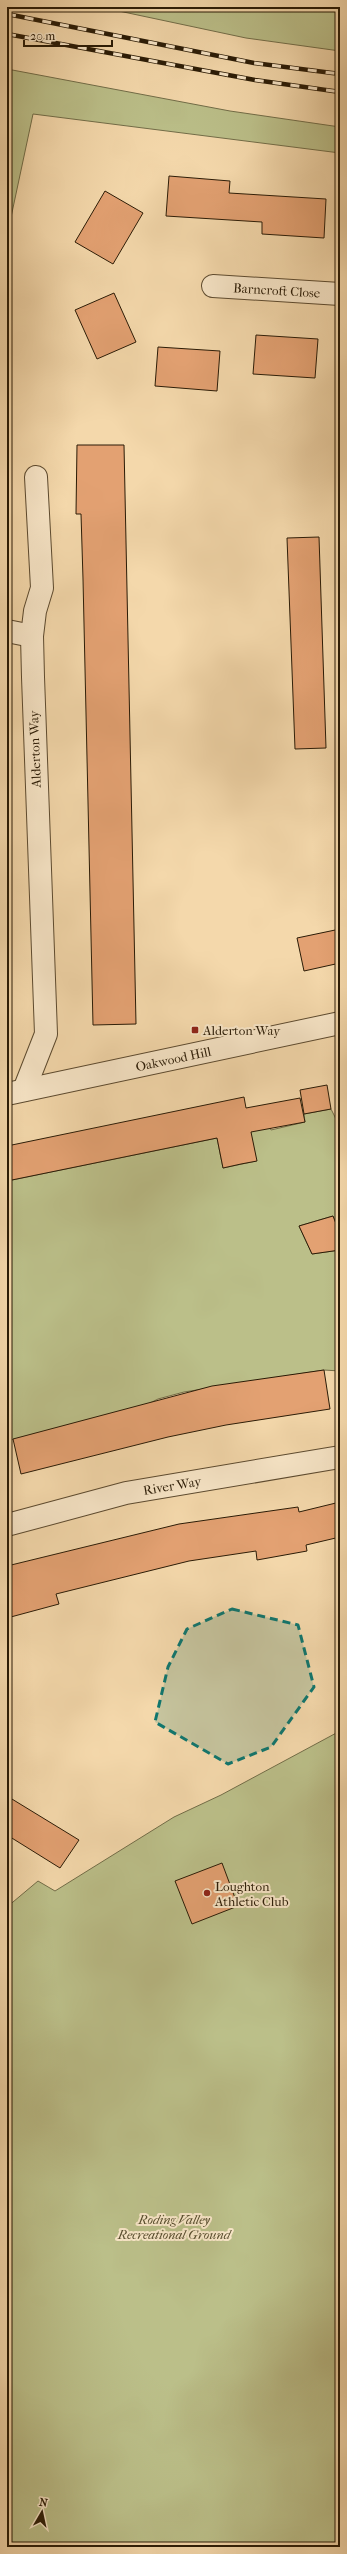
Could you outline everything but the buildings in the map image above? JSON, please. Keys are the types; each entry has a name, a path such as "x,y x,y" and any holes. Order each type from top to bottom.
{"street":[{"name":"Barncroft Close","path":"213,286 340,294"},
{"name":"Alderton Way","path":"15,1092 46,1034 32,636 35,611 42,588 36,477"},
{"path":"7,631 32,636"},
{"name":"Oakwood Hill","path":"15,1092 340,1023"},
{"name":"River Way","path":"7,1525 126,1493 340,1457"}],"highlighted area":[{"path":"232,1609 298,1625 314,1687 271,1747 228,1764 155,1722 168,1667 187,1629"}],"green space":[{"path":"100,7 340,7 340,51 246,38"},
{"path":"7,69 230,111 340,127 340,153 33,114 7,236"},
{"path":"331,1109 340,1127 340,1234 333,1216 299,1226 312,1254 340,1250 340,1371 324,1370 184,1392 158,1399 146,1405 7,1441 7,1181 217,1138 223,1168 256,1161 248,1118 264,1117 271,1130 305,1122 304,1114"},
{"name":"Roding Valley Recreational Ground","path":"340,1731 340,2547 7,2547 7,1907 38,1881 55,1891 174,1817 221,1795"}],"railway":[{"path":"7,14 254,63 340,74"},
{"path":"7,34 255,80 340,92"}],"place":[{"name":"Alderton Way","path":"195,1030"},
{"name":"Loughton Athletic Club","path":"207,1893"}]}
